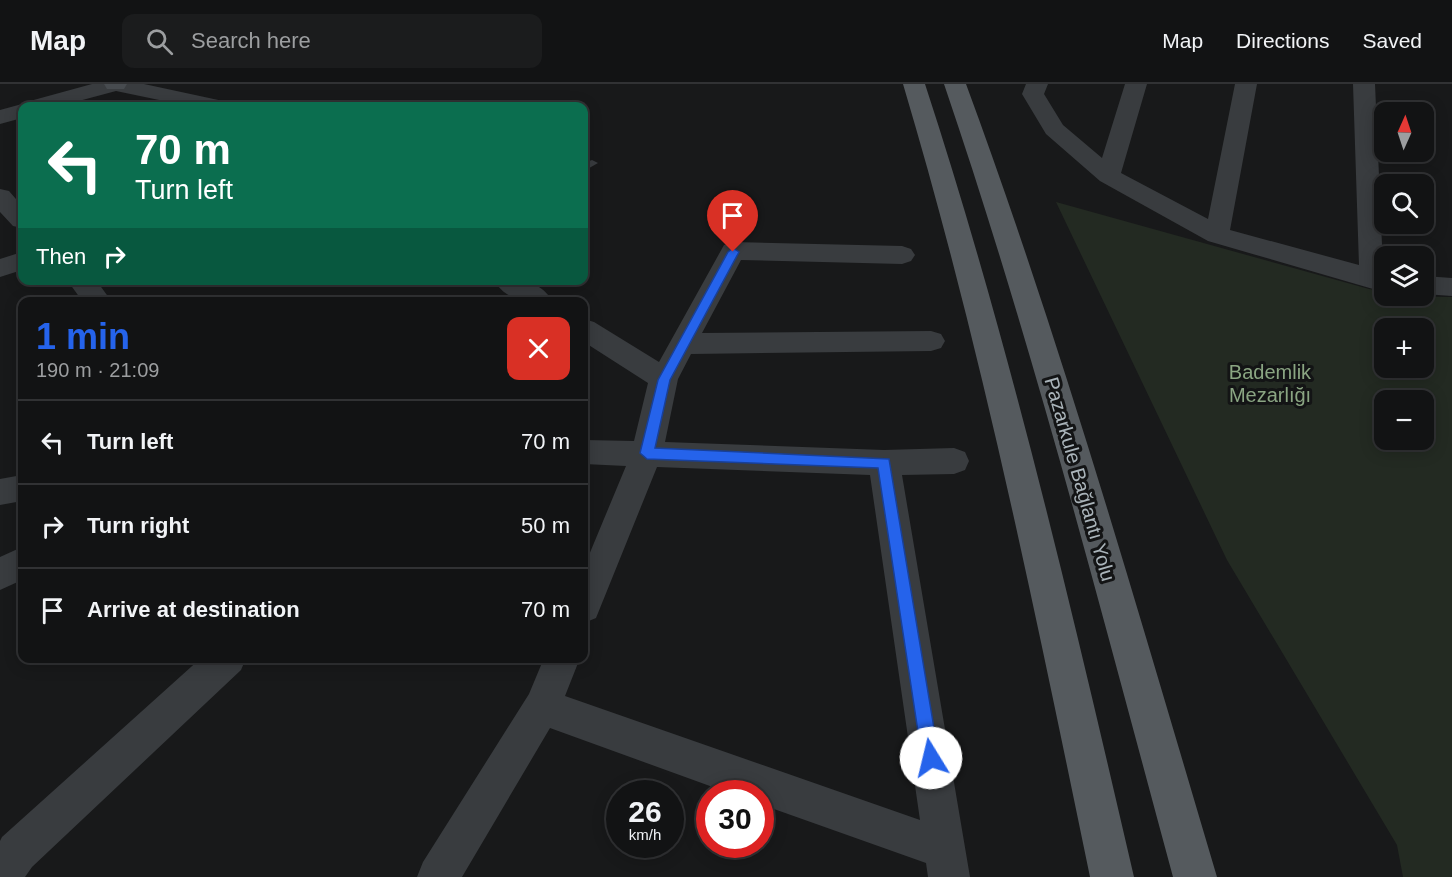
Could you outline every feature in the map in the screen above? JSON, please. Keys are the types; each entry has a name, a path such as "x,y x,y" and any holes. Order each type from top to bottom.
{"main road":[{"path":"914,84 948,188 1005,405 1112,877"},
{"name":"Pazarkule Bağlantı Yolu","path":"955,84 993,187 1064,420 1195,877"}],"street":[{"path":"52,102 115,84 197,102"},
{"path":"1037,84 1033,94 1054,129 1108,176 1217,235 1374,279"},
{"path":"1108,176 1136,84"},
{"path":"1217,235 1246,84"},
{"path":"1364,84 1376,246"},
{"path":"0,117 18,112"},
{"path":"0,197 18,216"},
{"path":"588,597 647,453 664,380 733,252 902,255"},
{"path":"0,268 18,262"},
{"path":"84,285 95,297"},
{"path":"514,285 532,297"},
{"path":"1434,286 1452,287"},
{"path":"588,332 664,380"},
{"path":"683,344 931,341"},
{"path":"588,452 884,463 954,461"},
{"path":"884,463 947,863"},
{"path":"0,492 18,489"},
{"path":"0,575 18,564"},
{"path":"6,860 223,663"},
{"path":"438,877 542,707 560,663"},
{"path":"542,707 947,863"}],"green space":[{"name":"Bademlik Mezarlığı","path":"1056,202 1374,290 1374,306 1434,306 1434,297 1452,297 1452,877 1403,877 1397,845 1227,560"}],"route":[{"path":"733,252 664,380 647,453 884,463 931,758"}]}
